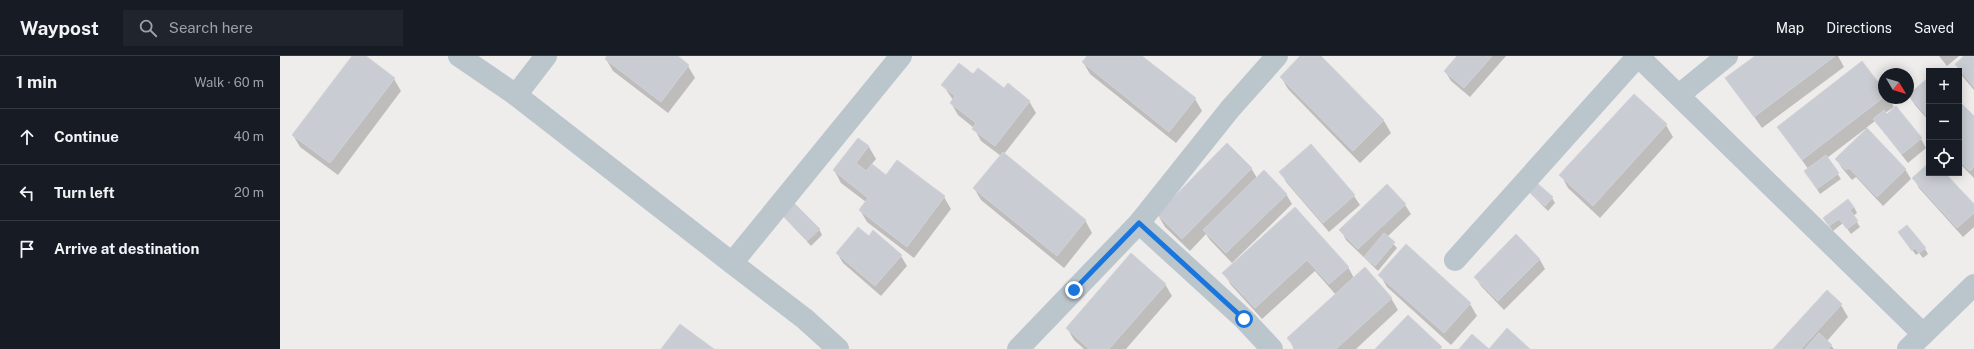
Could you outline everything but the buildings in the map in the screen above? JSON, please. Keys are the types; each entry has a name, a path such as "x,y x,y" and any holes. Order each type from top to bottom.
{"street":[{"path":"459,56 516,95 805,319 838,349"},
{"path":"516,95 546,56"},
{"path":"732,263 901,56"},
{"path":"1018,349 1139,223 1230,109 1277,56"},
{"path":"1455,260 1638,56 1680,95 1923,334"},
{"path":"1680,95 1726,56"},
{"path":"1139,223 1244,319 1272,349"},
{"path":"1908,349 1974,285"}],"route":[{"path":"1074,290 1139,223 1244,319"}]}
